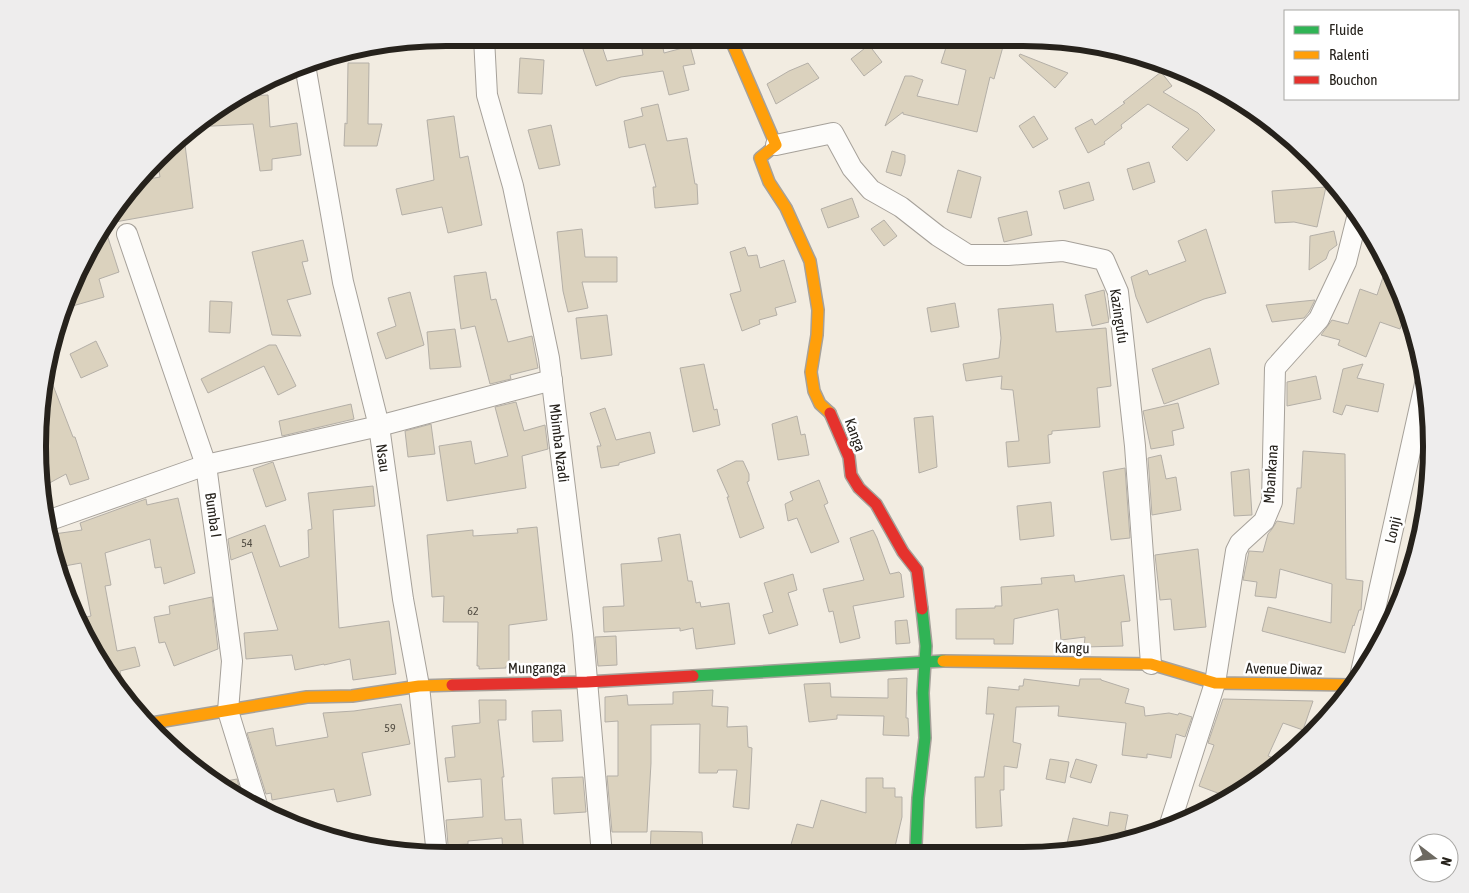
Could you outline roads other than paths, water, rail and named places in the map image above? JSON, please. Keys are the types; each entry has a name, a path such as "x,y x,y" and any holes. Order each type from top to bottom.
{"street":[{"name":"Mbimba Nzadi","path":"484,46 487,95 513,186 552,380 583,634 601,847"},
{"path":"733,46 776,145"},
{"name":"Nsau","path":"306,72 343,282 379,426 403,599 420,686 436,847"},
{"name":"Kazingufu","path":"776,145 833,133 852,168 871,190 901,207 938,236 968,255 1008,255 1063,251 1104,260 1118,292 1135,446 1151,664"},
{"name":"Kanga","path":"776,145 760,158 770,182 786,208 810,261 818,310 817,335 811,372 814,391 820,404 829,411 835,423 849,457 851,475 858,488 876,504 903,552 917,570 926,646 923,692 925,738 918,798 917,847"},
{"name":"Mbankana","path":"1172,818 1215,683 1236,550 1240,543 1264,521 1272,502 1274,368 1319,319 1346,262 1355,225"},
{"name":"Bumba I","path":"126,234 206,465 232,661 228,712 255,798"},
{"path":"53,519 206,465 379,426 552,380"},
{"name":"Lonji","path":"1365,653 1420,405"},
{"name":"Kangu","path":"925,662 1151,664 1215,683"},
{"name":"Munganga","path":"156,722 228,712 307,697 352,696 420,686 587,682 925,662"},
{"name":"Avenue Diwaz","path":"1215,683 1344,685"}]}
